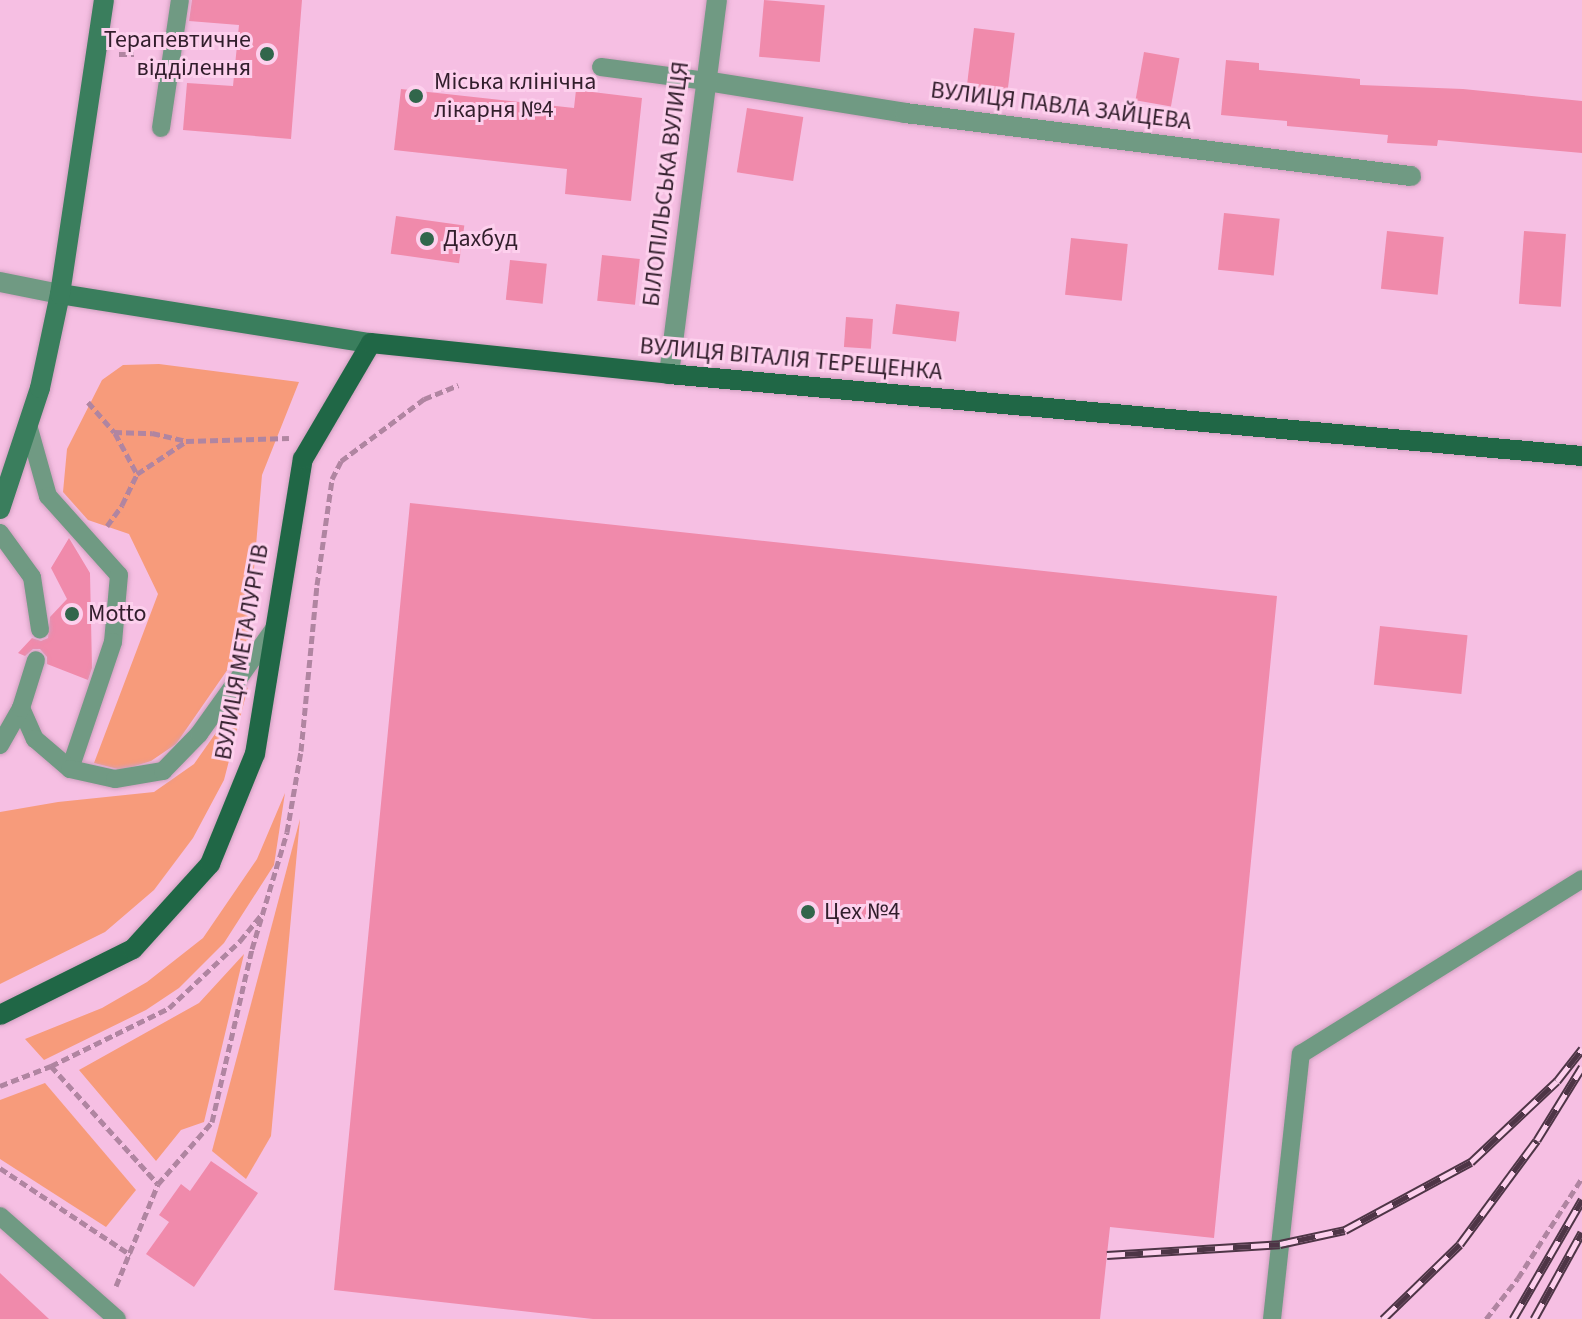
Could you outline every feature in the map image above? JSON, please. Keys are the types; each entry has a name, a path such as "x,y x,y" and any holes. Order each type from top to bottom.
{"main road":[{"path":"0,509 40,388 60,294 104,0"},
{"name":"ВУЛИЦЯ ВІТАЛІЯ ТЕРЕЩЕНКА","path":"60,294 371,343 669,374 1582,456"},
{"name":"ВУЛИЦЯ МЕТАЛУРГІВ","path":"0,1015 133,949 210,864 255,754 303,459 371,343"}],"street":[{"name":"БІЛОПІЛЬСЬКА ВУЛИЦЯ","path":"669,374 717,0"},
{"name":"ВУЛИЦЯ ПАВЛА ЗАЙЦЕВА","path":"706,81 905,113 1411,176"},
{"name":"ВУЛИЦЯ ВІТАЛІЯ ТЕРЕЩЕНКА","path":"0,282 60,294"}],"lane":[{"path":"161,128 180,0"},
{"path":"601,67 706,81"},
{"path":"28,425 48,496 119,575 113,642 70,769"},
{"path":"0,533 32,577 40,629"},
{"path":"21,708 35,739 70,769 115,779 163,771 199,734 276,626"},
{"path":"0,745 21,708 36,660"},
{"path":"1272,1319 1301,1054 1582,879"},
{"path":"0,1216 111,1314"}],"path":[{"path":"111,1314 158,1184 212,1122 252,949 287,832 301,751 317,585 332,479 341,461 424,399 458,385"},
{"path":"88,402 114,432 137,474"},
{"path":"114,432 152,433 186,441 285,437"},
{"path":"93,543 122,505 137,474 186,441"},
{"path":"0,1086 51,1066 169,1008 240,941 266,909"},
{"path":"51,1066 158,1184"},
{"path":"0,1168 131,1255"},
{"path":"1486,1319 1518,1278 1582,1178"}],"shaded area":[{"path":"159,364 299,382 262,475 248,640 176,744 151,761 122,770 94,763 158,594 129,534 88,520 63,492 67,449 102,380 123,365"},
{"path":"248,687 224,780 193,838 154,890 105,932 0,984 0,812 58,802 154,792 194,764"},
{"path":"285,793 274,865 224,943 179,988 146,1010 44,1060 25,1039 102,1008 147,982 203,938 257,859"},
{"path":"300,819 271,1136 246,1179 212,1151"},
{"path":"244,954 204,1122 181,1130 156,1161 79,1070 199,1003"},
{"path":"45,1083 136,1190 106,1227 0,1159 0,1100"}],"building":[{"name":"Терапевтичне відділення","path":"192,0 302,0 291,139 183,130 187,83 233,86 239,25 189,21"},
{"path":"764,0 825,5 820,62 759,57"},
{"path":"974,28 1015,33 1008,92 967,87"},
{"path":"1144,52 1179,58 1171,107 1135,100"},
{"path":"1226,60 1259,63 1259,70 1360,79 1360,85 1463,89 1582,101 1582,153 1438,140 1437,146 1387,143 1388,135 1287,126 1287,121 1221,115"},
{"path":"401,89 574,108 576,90 642,98 631,201 565,194 567,169 394,150"},
{"path":"747,108 803,117 793,181 737,172"},
{"path":"1224,213 1280,219 1274,276 1218,270"},
{"name":"Дахбуд","path":"396,216 464,226 459,263 391,254"},
{"path":"1387,231 1444,237 1438,295 1381,289"},
{"path":"1524,231 1566,234 1561,307 1519,304"},
{"path":"1071,238 1128,244 1122,301 1065,295"},
{"path":"602,255 640,259 635,305 597,301"},
{"path":"510,260 547,264 543,304 506,300"},
{"path":"896,304 960,312 956,342 892,334"},
{"path":"846,317 873,319 871,349 844,347"},
{"name":"Цех №4","path":"410,503 1277,596 1214,1238 1110,1227 1100,1319 593,1319 334,1290"},
{"name":"Motto","path":"69,538 90,573 92,668 88,680 47,664 47,657 40,649 33,649 25,656 18,653 32,638 41,641 48,638 50,617 67,599 51,568"},
{"path":"1380,626 1468,635 1461,694 1374,685"},
{"path":"211,1161 258,1193 194,1287 146,1254 169,1222 159,1215 181,1184 190,1191"},
{"path":"0,1273 49,1319 0,1319"}],"railway":[{"path":"1107,1255 1280,1244 1345,1230 1471,1162 1557,1081 1582,1049"},
{"path":"1383,1319 1460,1244 1537,1140 1582,1067"},
{"path":"1513,1319 1582,1200"},
{"path":"1534,1319 1582,1232"}],"place":[{"name":"Терапевтичне відділення","path":"267,54"},
{"name":"Міська клінічна лікарня №4","path":"416,96"},
{"name":"Дахбуд","path":"427,239"},
{"name":"Motto","path":"72,614"},
{"name":"Цех №4","path":"808,912"}]}
